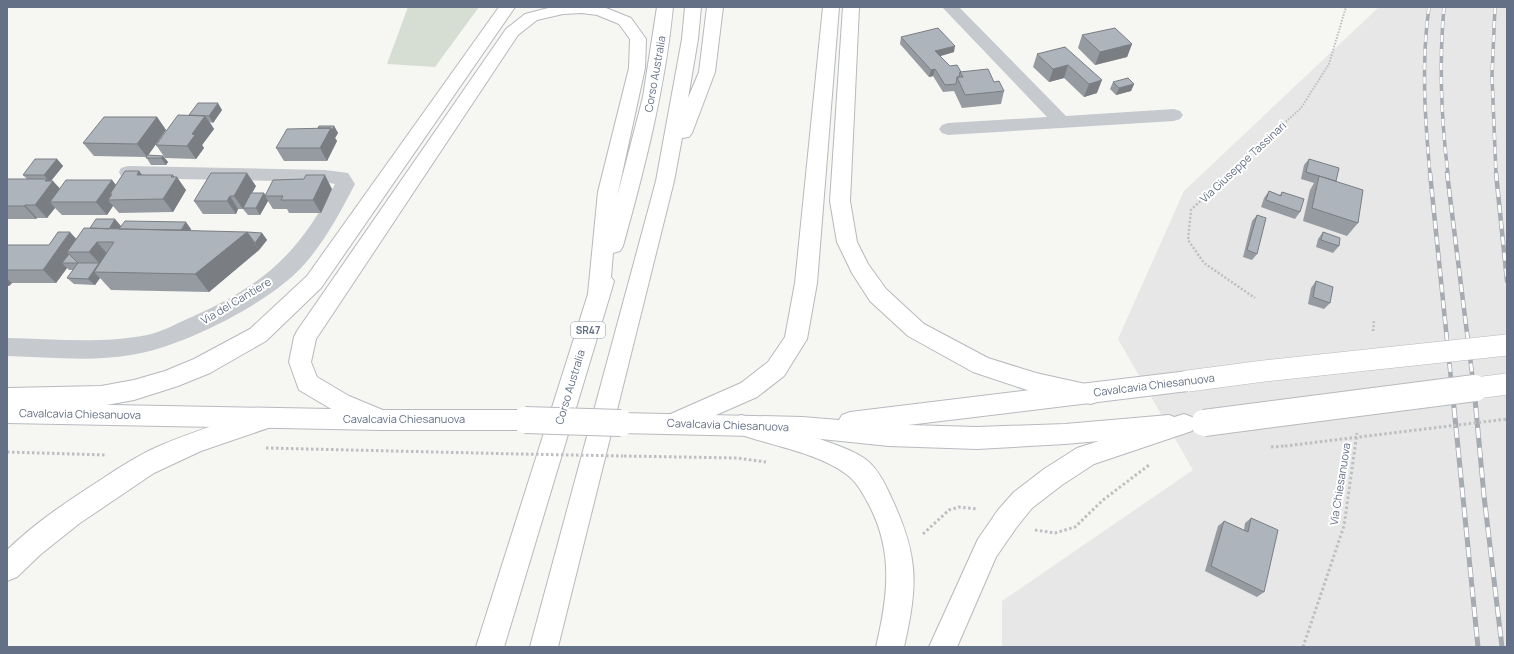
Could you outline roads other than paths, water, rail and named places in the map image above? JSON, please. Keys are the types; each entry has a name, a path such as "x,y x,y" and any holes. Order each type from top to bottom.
{"main road":[{"path":"7,398 101,396 134,390 170,379 202,366 258,335 314,282 507,7"},
{"name":"Corso Australia","path":"490,644 599,295 630,190 653,92 665,7"},
{"path":"544,647 665,181 690,38 693,7"},
{"path":"665,181 707,72 714,7"},
{"path":"674,423 749,390 776,369 796,339 806,283 831,7"},
{"path":"851,7 840,201 847,242 859,268 878,295 916,330 981,365 1036,383 1091,394"},
{"path":"382,420 341,403 308,383 300,362 305,336 512,32 531,17 564,9 582,8 601,11 625,21 638,39 637,68 608,192 599,295"},
{"name":"Cavalcavia Chiesanuova","path":"802,427 914,416 1264,371 1507,345"},
{"name":"Cavalcavia Chiesanuova","path":"7,413 382,420 525,420 674,423 802,427 889,435 977,438 1065,434 1194,423 1507,384"},
{"path":"7,568 25,550 72,512 141,467 167,454 207,438 269,418"},
{"path":"943,647 987,548 1006,519 1023,500 1053,477 1086,456 1194,423"},
{"path":"741,425 828,453 856,467 872,486 891,527 897,546 901,569 899,608 890,647"}],"street":[{"path":"950,7 1062,122"},
{"path":"948,129 1174,115"},
{"name":"Via del Cantiere","path":"7,347 80,349 140,345 147,344 206,321 255,292 288,267 314,238 345,184 341,178 325,176 128,172"}],"railway":[{"path":"1429,7 1424,70 1425,112 1430,174"},
{"path":"1444,7 1442,28 1442,90 1448,174"},
{"path":"1495,7 1492,76 1496,174"},
{"path":"1430,173 1452,389"},
{"path":"1447,173 1474,389"},
{"path":"1496,173 1507,281"},
{"path":"1452,388 1478,647"},
{"path":"1474,388 1484,496 1502,647"}]}
